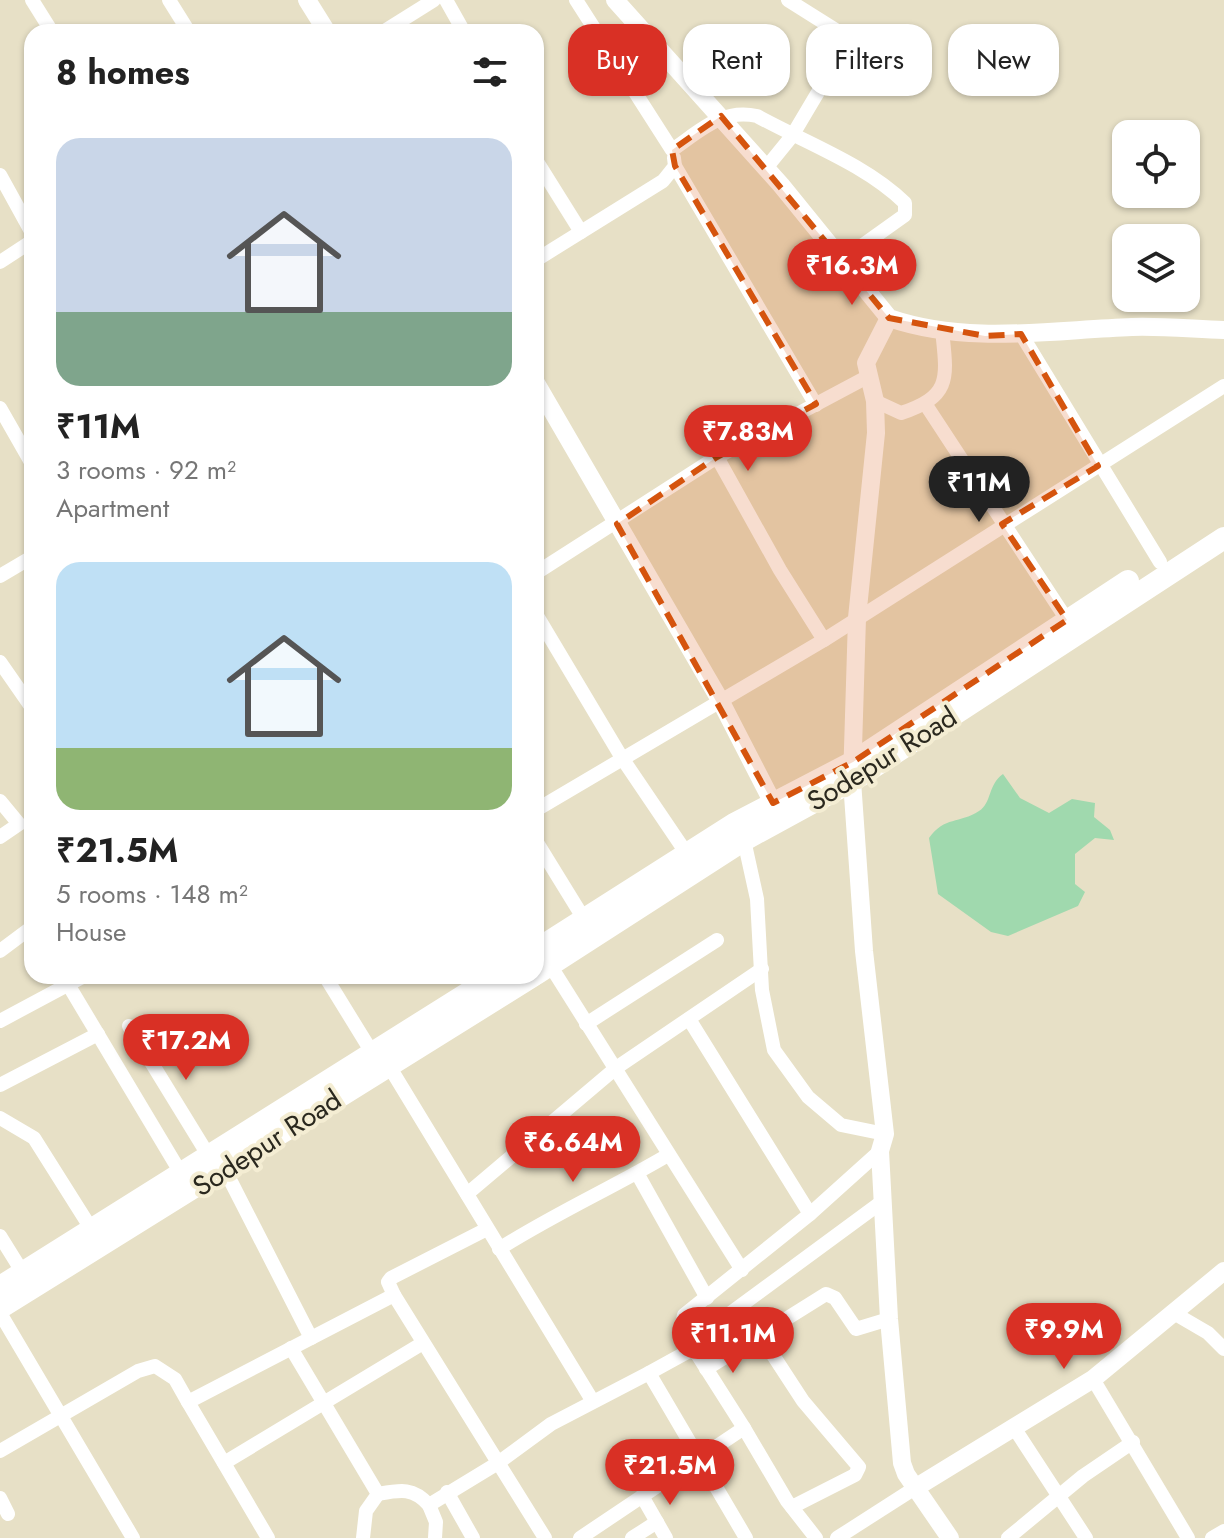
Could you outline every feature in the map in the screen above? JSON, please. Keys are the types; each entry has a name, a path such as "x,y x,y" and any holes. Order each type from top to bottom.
{"main road":[{"path":"544,961 584,919 773,803 852,772 1067,620 1224,521"},
{"name":"Sodepur Road","path":"544,963 1224,538"},
{"path":"0,1287 182,1175 217,1164 381,1060 476,984"},
{"name":"Sodepur Road","path":"381,1060 509,984"},
{"name":"Sodepur Road","path":"0,1311 217,1164"}],"street":[{"path":"32,0 47,24"},
{"path":"169,0 184,24"},
{"path":"307,0 322,24"},
{"path":"396,24 434,0"},
{"path":"446,0 460,24"},
{"path":"576,0 672,150 675,166 816,404"},
{"path":"615,0 766,168 889,318 985,336 1134,327 1224,330"},
{"path":"766,168 792,136 846,45 842,34 788,0"},
{"path":"672,150 721,116 743,113 757,116 869,176 905,203 905,215 842,260"},
{"path":"544,255 663,181 675,166"},
{"path":"544,173 581,232"},
{"path":"0,175 24,218"},
{"path":"0,262 24,246"},
{"path":"889,318 866,363 875,401 876,433 857,618 852,772 864,951 883,1143 889,1319 902,1463 915,1488 950,1538"},
{"path":"875,401 901,413 926,405 936,396 947,377 942,330"},
{"path":"1021,334 1098,466 1160,562"},
{"path":"544,568 717,457 869,376"},
{"path":"544,805 824,640 1002,524 1224,386"},
{"path":"544,397 720,700 773,803"},
{"path":"926,405 1067,620"},
{"path":"0,408 24,450"},
{"path":"717,457 780,570 824,640"},
{"path":"0,575 24,562"},
{"path":"544,627 622,758 687,854"},
{"path":"0,662 24,696"},
{"path":"0,801 19,824"},
{"path":"0,837 24,821"},
{"path":"744,840 757,899 762,969 774,1050 808,1097 841,1125 883,1143"},
{"path":"544,854 584,919"},
{"path":"0,951 24,933"},
{"path":"586,1024 717,940"},
{"path":"467,1194 614,1070 762,969"},
{"path":"544,972 586,1024 742,1270"},
{"path":"0,1021 61,984"},
{"path":"68,984 182,1175"},
{"path":"330,984 467,1194 592,1400"},
{"path":"689,1019 810,1214"},
{"path":"129,1026 217,1164 311,1338"},
{"path":"0,1085 98,1034"},
{"path":"0,1118 34,1138 92,1230"},
{"path":"816,1538 792,1507 706,1369 690,1343 681,1319 810,1214 883,1143"},
{"path":"499,1249 559,1211 668,1155"},
{"path":"637,1173 707,1298"},
{"path":"429,1505 592,1400 681,1358 689,1351 690,1343 883,1201"},
{"path":"487,1229 388,1282 545,1538"},
{"path":"0,1236 23,1273"},
{"path":"837,1538 1093,1379 1224,1271"},
{"path":"706,1369 826,1294 835,1298 856,1329 889,1319"},
{"path":"188,1402 394,1295"},
{"path":"0,1311 58,1415 133,1538"},
{"path":"1172,1312 1208,1333 1224,1349"},
{"path":"760,1335 803,1401 859,1467 855,1475 792,1507"},
{"path":"224,1463 423,1343"},
{"path":"291,1348 378,1494"},
{"path":"0,1451 138,1371 155,1366 175,1379 268,1538"},
{"path":"649,1373 746,1538"},
{"path":"1093,1379 1188,1538"},
{"path":"1013,1426 1086,1538"},
{"path":"580,1538 744,1428"},
{"path":"1008,1538 1133,1442"},
{"path":"363,1538 366,1511 378,1494 404,1490 419,1493 429,1505 436,1522 435,1538"},
{"path":"447,1492 473,1538"},
{"path":"642,1496 666,1538"},
{"path":"0,1498 8,1514"},
{"path":"632,1538 657,1522"},
{"path":"1212,1538 1224,1531"}],"highlighted area":[{"path":"721,116 889,318 985,336 1021,334 1098,466 1002,524 1067,620 853,762 773,803 617,524 717,457 816,404 675,166 672,150"}],"shaded area":[{"path":"1003,774 1020,798 1049,813 1072,799 1095,803 1094,817 1110,830 1114,840 1095,838 1075,854 1075,884 1085,892 1078,906 1008,936 991,932 938,894 929,838 941,826 983,808"}]}
